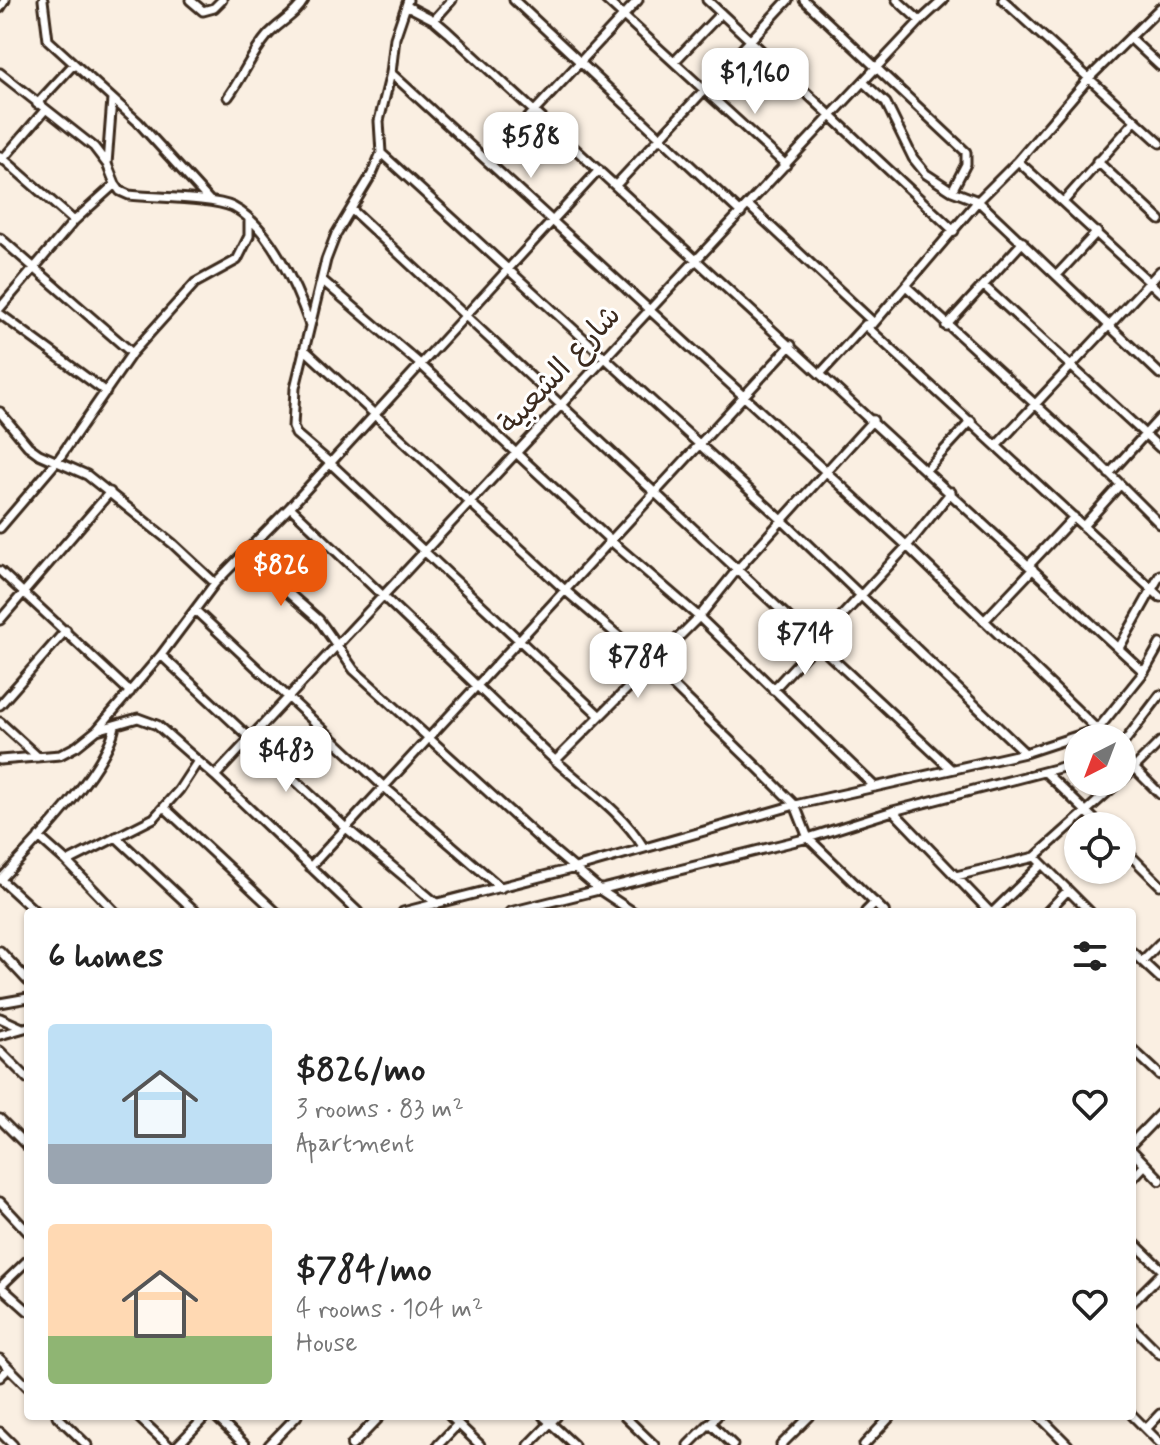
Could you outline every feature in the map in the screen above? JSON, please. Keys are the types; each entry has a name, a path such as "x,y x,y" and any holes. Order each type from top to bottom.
{"street":[{"path":"0,8 5,0"},
{"path":"43,0 48,40 138,122 209,200"},
{"path":"190,0 203,11 214,8 222,0"},
{"path":"228,97 263,41 304,0"},
{"path":"434,20 452,0"},
{"path":"514,0 741,213"},
{"path":"606,0 786,165"},
{"path":"488,161 638,0"},
{"path":"707,0 954,231"},
{"path":"616,185 788,0"},
{"path":"804,0 966,152 966,164 952,191"},
{"path":"897,0 920,21"},
{"name":"شارع الشعبية","path":"215,776 248,737 943,0"},
{"path":"1003,0 1160,143"},
{"path":"599,715 330,463 301,440 293,427 295,388 326,260 336,234 381,153 379,121 391,73 395,38 408,3 434,20 616,185 1144,672"},
{"path":"821,373 907,287 978,201 1018,161 1089,78 1160,8"},
{"path":"674,62 721,13"},
{"path":"1130,38 1160,66"},
{"path":"37,104 73,65"},
{"path":"0,73 94,147 107,164 120,191 129,195 209,200 232,206 249,218 293,282 311,327"},
{"path":"391,73 907,546 1093,724"},
{"path":"863,82 886,103 913,158 926,174 952,191 978,201 1160,374"},
{"path":"107,164 112,99"},
{"path":"45,110 1,159 74,221"},
{"path":"1064,201 1135,121"},
{"path":"381,153 782,520 1025,753"},
{"path":"1018,161 1160,292"},
{"path":"1097,161 1160,220"},
{"path":"0,760 60,755 97,730 161,655 215,583 290,507 599,170"},
{"path":"106,392 0,311 74,221 115,184"},
{"path":"748,205 971,421 1160,597"},
{"path":"352,210 951,769"},
{"path":"0,528 58,460 132,353 195,283 237,260 249,236 249,218"},
{"path":"1057,275 1097,232"},
{"path":"0,238 132,353"},
{"path":"946,326 1023,242"},
{"path":"997,445 1160,271"},
{"path":"322,280 420,364 611,541 699,617 875,787"},
{"path":"984,286 1160,448"},
{"path":"907,287 1160,524"},
{"path":"310,867 791,345"},
{"path":"304,349 566,591 652,665 795,805 808,838 880,908"},
{"path":"3,415 28,446 87,475 172,543 215,583"},
{"path":"0,426 3,415"},
{"path":"1109,474 1160,418"},
{"path":"555,761 699,617 736,571 873,420"},
{"path":"926,470 971,421"},
{"path":"1084,525 1119,486"},
{"path":"0,620 110,492"},
{"path":"773,690 907,546 951,492"},
{"path":"290,507 555,761 609,805 631,828 644,848"},
{"path":"984,621 1074,517"},
{"path":"244,554 319,620 354,670 600,890 627,908"},
{"path":"0,571 130,692"},
{"path":"1119,648 1160,575"},
{"path":"195,610 383,786 501,888"},
{"path":"0,705 66,630"},
{"path":"1102,724 1144,672 1160,644"},
{"path":"161,655 345,827 437,904"},
{"path":"1136,728 1159,699"},
{"path":"97,730 138,718 157,725 354,908"},
{"path":"0,722 38,757"},
{"path":"32,908 0,879 55,820 108,749 115,725"},
{"path":"420,908 575,868 795,805 1025,753 1064,740"},
{"path":"1136,767 1160,742"},
{"path":"67,862 154,818 165,808 198,761"},
{"path":"527,908 808,838 893,811 1064,767"},
{"path":"1136,771 1160,794"},
{"path":"1045,772 1087,811"},
{"path":"956,876 1035,857 1104,796"},
{"path":"165,808 272,908"},
{"path":"893,811 988,908"},
{"path":"39,837 111,908"},
{"path":"116,837 192,908"},
{"path":"1035,857 1086,908"},
{"path":"1136,861 1160,885"},
{"path":"996,908 1042,864"},
{"path":"1051,908 1067,891"},
{"path":"870,908 875,903"},
{"path":"1142,961 1160,943"},
{"path":"0,951 24,977"},
{"path":"1136,956 1160,978"},
{"path":"0,1003 24,999"},
{"path":"0,1018 24,1028"},
{"path":"0,1035 24,1028"},
{"path":"0,1051 24,1075"},
{"path":"1136,1053 1160,1075"},
{"path":"1136,1139 1160,1114"},
{"path":"0,1119 24,1143"},
{"path":"1136,1155 1160,1180"},
{"path":"1136,1175 1145,1165"},
{"path":"1,1203 24,1228"},
{"path":"1136,1245 1160,1268"},
{"path":"24,1264 1,1286 24,1307"},
{"path":"1136,1299 1160,1275"},
{"path":"1136,1330 1160,1354"},
{"path":"0,1359 24,1383"},
{"path":"0,1377 9,1368"},
{"path":"1146,1429 1160,1414"},
{"path":"1136,1419 1160,1443"},
{"path":"61,1420 87,1445"},
{"path":"141,1420 168,1445"},
{"path":"178,1445 202,1420"},
{"path":"219,1420 245,1445"},
{"path":"269,1445 292,1420"},
{"path":"352,1445 376,1420"},
{"path":"454,1420 480,1445"},
{"path":"547,1420 574,1445"},
{"path":"529,1445 553,1420"},
{"path":"632,1420 654,1445"},
{"path":"688,1445 713,1420"},
{"path":"801,1420 804,1423"},
{"path":"781,1445 807,1420"},
{"path":"879,1420 883,1424"},
{"path":"864,1445 887,1420"},
{"path":"1043,1420 1068,1445"},
{"path":"710,1423 733,1445"},
{"path":"438,1445 458,1424"},
{"path":"0,1432 13,1445"}]}
